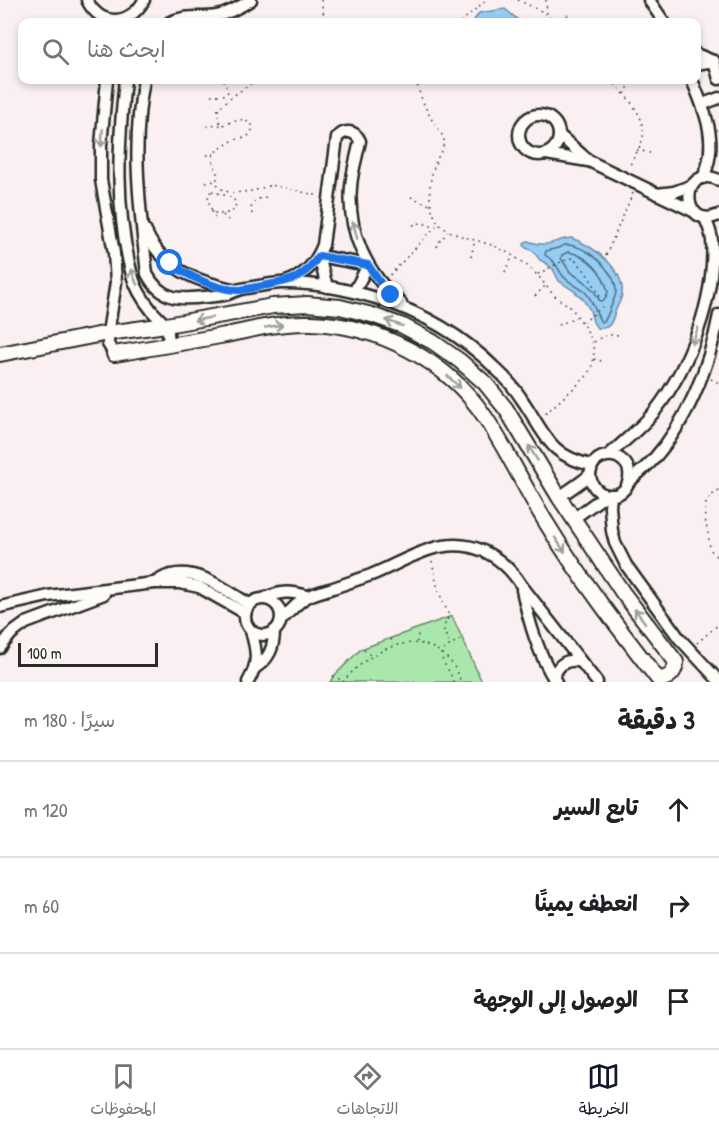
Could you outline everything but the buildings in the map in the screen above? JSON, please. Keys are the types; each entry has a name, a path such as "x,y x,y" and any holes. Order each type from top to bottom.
{"main road":[{"path":"0,354 108,333 273,306 307,304 340,307 404,326 433,342 460,361 485,383 506,409 573,519 623,593 676,662 674,670 669,676 658,679 600,603 546,523 484,415 459,386 421,356 369,333 341,326 312,323 283,324 114,354"}],"street":[{"path":"87,0 99,18"},
{"path":"182,18 227,13 251,0"},
{"path":"649,0 661,18"},
{"path":"127,18 135,13 142,3"},
{"path":"137,18 142,3"},
{"path":"701,56 716,62"},
{"path":"701,64 716,62"},
{"path":"716,62 719,79"},
{"path":"106,84 101,180 114,253 116,282 108,333 108,344 114,354"},
{"path":"125,84 119,140 121,214 133,278 152,310 166,325 167,346"},
{"path":"143,84 137,137 137,180 141,222 147,274 165,294 191,299 227,294 238,290 284,283 304,273 319,256 326,234 337,138 342,133 353,132 360,141 353,170 350,206 358,241 368,265 381,284 411,310"},
{"path":"694,84 703,105 712,140 711,160 703,178"},
{"path":"703,105 719,98"},
{"path":"589,161 546,154 534,155 523,148 519,136 522,124 532,116 545,116 555,124 559,135 589,161 705,218 719,215"},
{"path":"546,154 553,150 559,135"},
{"path":"654,193 674,192 693,185 703,178 719,180"},
{"path":"693,185 688,196 691,208 695,212"},
{"path":"559,497 591,470 600,458 609,455 654,412 677,377 695,339 710,277 712,239 705,218"},
{"path":"141,222 150,240 162,256 178,269 197,279 238,290"},
{"path":"147,274 162,256"},
{"path":"319,256 368,265"},
{"path":"319,256 327,287"},
{"path":"354,292 368,265"},
{"path":"191,299 197,279"},
{"path":"284,283 354,292 383,300 430,319 481,355 523,400 545,438 561,453 591,470"},
{"path":"573,519 609,495 620,493 661,449 684,413 702,375 719,315"},
{"path":"609,455 618,457 626,464 629,473 628,483"},
{"path":"591,470 594,488 609,495"},
{"path":"609,495 610,519 615,543 626,565 680,638 719,681"},
{"path":"281,620 307,596 359,579 429,549 459,545 475,548 502,562 513,573 597,682"},
{"path":"0,607 48,596 154,583 169,575 181,574 191,580 213,584 247,609"},
{"path":"522,586 528,618 539,649 555,680"},
{"path":"0,648 11,634 26,623 120,588"},
{"path":"255,668 255,649 251,631 246,623 247,609 254,601 275,594 286,592 307,596"},
{"path":"251,631 260,635 270,634 279,626 281,620 278,606 265,598"},
{"path":"248,682 255,668 268,657 274,640 274,631"},
{"path":"555,680 555,671 560,665 574,660 581,662"}],"path":[{"path":"321,0 324,18"},
{"path":"466,18 486,0"},
{"path":"518,0 551,18"},
{"path":"546,0 547,15"},
{"path":"567,18 568,13"},
{"path":"225,84 230,98"},
{"path":"222,125 218,109 250,84"},
{"path":"417,84 422,100 444,142 430,181 432,206 438,223 447,231 488,243 526,265 538,275 555,296 570,306 594,343 594,359 585,378 537,422"},
{"path":"615,84 635,107 640,117 643,138 623,179"},
{"path":"625,95 630,84"},
{"path":"211,95 229,94"},
{"path":"207,126 225,125 243,120 252,125 253,129 248,136 232,141 214,154 207,155"},
{"path":"637,150 651,153"},
{"path":"214,154 213,163 217,181 227,192 253,191 271,185 330,198"},
{"path":"206,182 217,181"},
{"path":"606,255 637,185"},
{"path":"218,193 221,188"},
{"path":"212,210 222,213 234,210 236,204 233,198 212,191 208,194 208,204 216,222"},
{"path":"252,214 253,203 266,197"},
{"path":"411,197 432,206"},
{"path":"222,213 228,220"},
{"path":"381,284 438,223"},
{"path":"413,225 426,224 434,228"},
{"path":"437,248 439,241 447,231"},
{"path":"471,257 475,239"},
{"path":"505,272 512,257"},
{"path":"538,275 561,262 572,258 576,261 589,279 594,281 603,303 602,307 583,323"},
{"path":"535,296 546,285"},
{"path":"560,325 577,316"},
{"path":"594,343 602,336 618,334"},
{"path":"594,359 605,362"},
{"path":"719,491 711,495 704,510 712,551 719,559"},
{"path":"429,549 438,590 448,613 444,632 450,644"},
{"path":"690,650 719,624"},
{"path":"417,643 419,630"},
{"path":"441,652 464,636"},
{"path":"391,639 393,646"},
{"path":"333,676 343,682 354,669 386,648 399,644 417,643 441,652 449,659 461,682"},
{"path":"364,650 374,655"},
{"path":"441,652 442,661 448,668 453,682"}],"green space":[{"path":"452,616 482,682 330,682 361,649"}],"water":[{"path":"505,9 516,18 476,18 479,13"},
{"path":"571,238 588,246 606,259 622,285 621,297 611,322 605,328 597,328 583,299 559,281 553,269 524,245 528,241 546,244"}],"route":[{"path":"170,263 197,279 238,290 284,283 294,279 304,273 319,256 368,265 391,295"}]}
